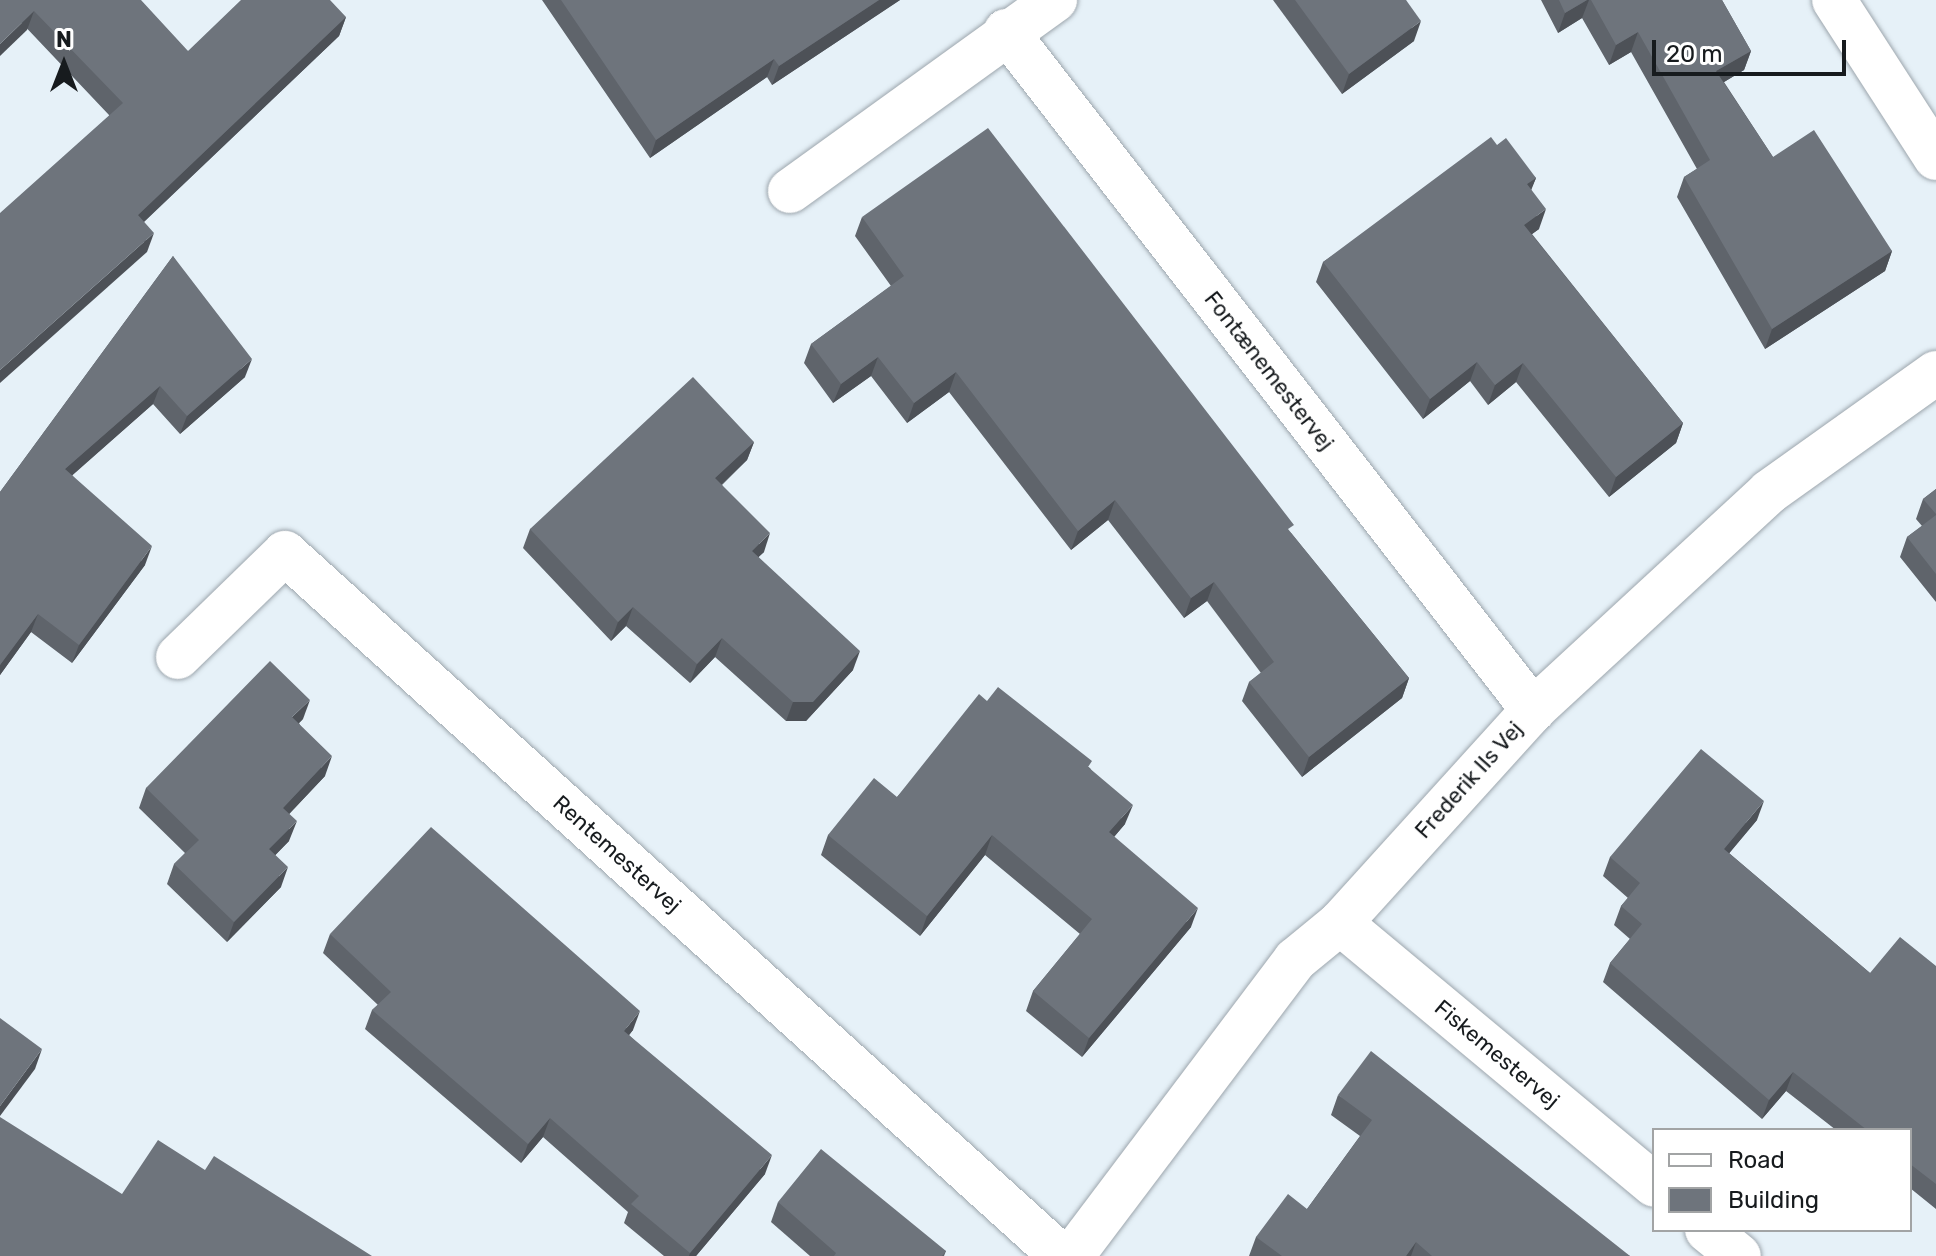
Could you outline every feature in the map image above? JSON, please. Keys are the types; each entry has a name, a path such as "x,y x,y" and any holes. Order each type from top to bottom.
{"street":[{"path":"790,191 1006,31 1055,0"},
{"path":"1834,0 1936,158"},
{"name":"Fontænemestervej","path":"1006,31 1533,710"},
{"name":"Frederik IIs Vej","path":"1072,1256 1295,960 1340,923 1533,710 1769,492 1936,373"},
{"name":"Rentemestervej","path":"178,657 285,553 1061,1256"},
{"name":"Fiskemestervej","path":"1340,923 1652,1183"},
{"path":"1709,1232 1739,1256"}],"building":[{"path":"0,0 141,0 188,51 241,0 330,0 346,17 138,215 154,233 0,370 0,213 123,103 34,11 0,44"},
{"path":"561,0 879,0 779,66 774,59 656,140"},
{"path":"1295,0 1406,0 1421,21 1349,74"},
{"path":"1559,0 1587,0 1565,13"},
{"path":"1591,0 1722,0 1751,51 1716,71 1773,157 1814,130 1892,251 1772,329 1684,177 1710,160 1638,32 1616,45"},
{"path":"988,128 1294,525 1288,529 1409,678 1309,757 1249,682 1274,662 1214,582 1191,598 1115,500 1078,531 956,372 914,403 878,357 841,384 811,344 904,276 862,217"},
{"path":"1491,137 1497,145 1506,138 1536,178 1527,184 1546,209 1524,225 1683,423 1616,477 1523,363 1495,385 1477,362 1430,399 1323,262"},
{"path":"173,256 252,359 187,416 160,386 65,469 152,546 79,645 38,614 0,665 0,492"},
{"path":"693,377 754,442 715,478 770,533 752,551 860,651 813,702 793,702 722,638 697,664 633,607 618,622 530,529"},
{"path":"1936,489 1936,514 1923,499"},
{"path":"1936,515 1936,574 1907,537"},
{"path":"270,661 310,700 292,717 332,756 283,808 297,821 269,849 288,867 234,922 174,864 199,840 146,788"},
{"path":"998,687 1092,761 1088,767 1133,805 1109,832 1198,908 1089,1038 1033,991 1092,919 992,835 927,916 828,835 874,778 897,797 979,694 987,701"},
{"path":"1701,749 1764,801 1724,849 1870,973 1900,937 1936,966 1936,1184 1912,1166 1912,1128 1864,1128 1793,1072 1769,1100 1610,963 1642,924 1621,906 1640,883 1610,857"},
{"path":"431,827 640,1011 624,1031 772,1155 690,1253 631,1204 639,1196 550,1118 528,1144 372,1010 391,992 330,934"},
{"path":"0,1018 42,1049 0,1106"},
{"path":"1371,1051 1630,1256 1432,1256 1416,1242 1406,1256 1282,1256 1256,1237 1288,1194 1307,1209 1372,1120 1338,1095"},
{"path":"0,1117 122,1194 158,1140 205,1170 214,1156 372,1256 0,1256"},
{"path":"821,1149 946,1251 942,1256 834,1256 836,1253 778,1202"}]}
